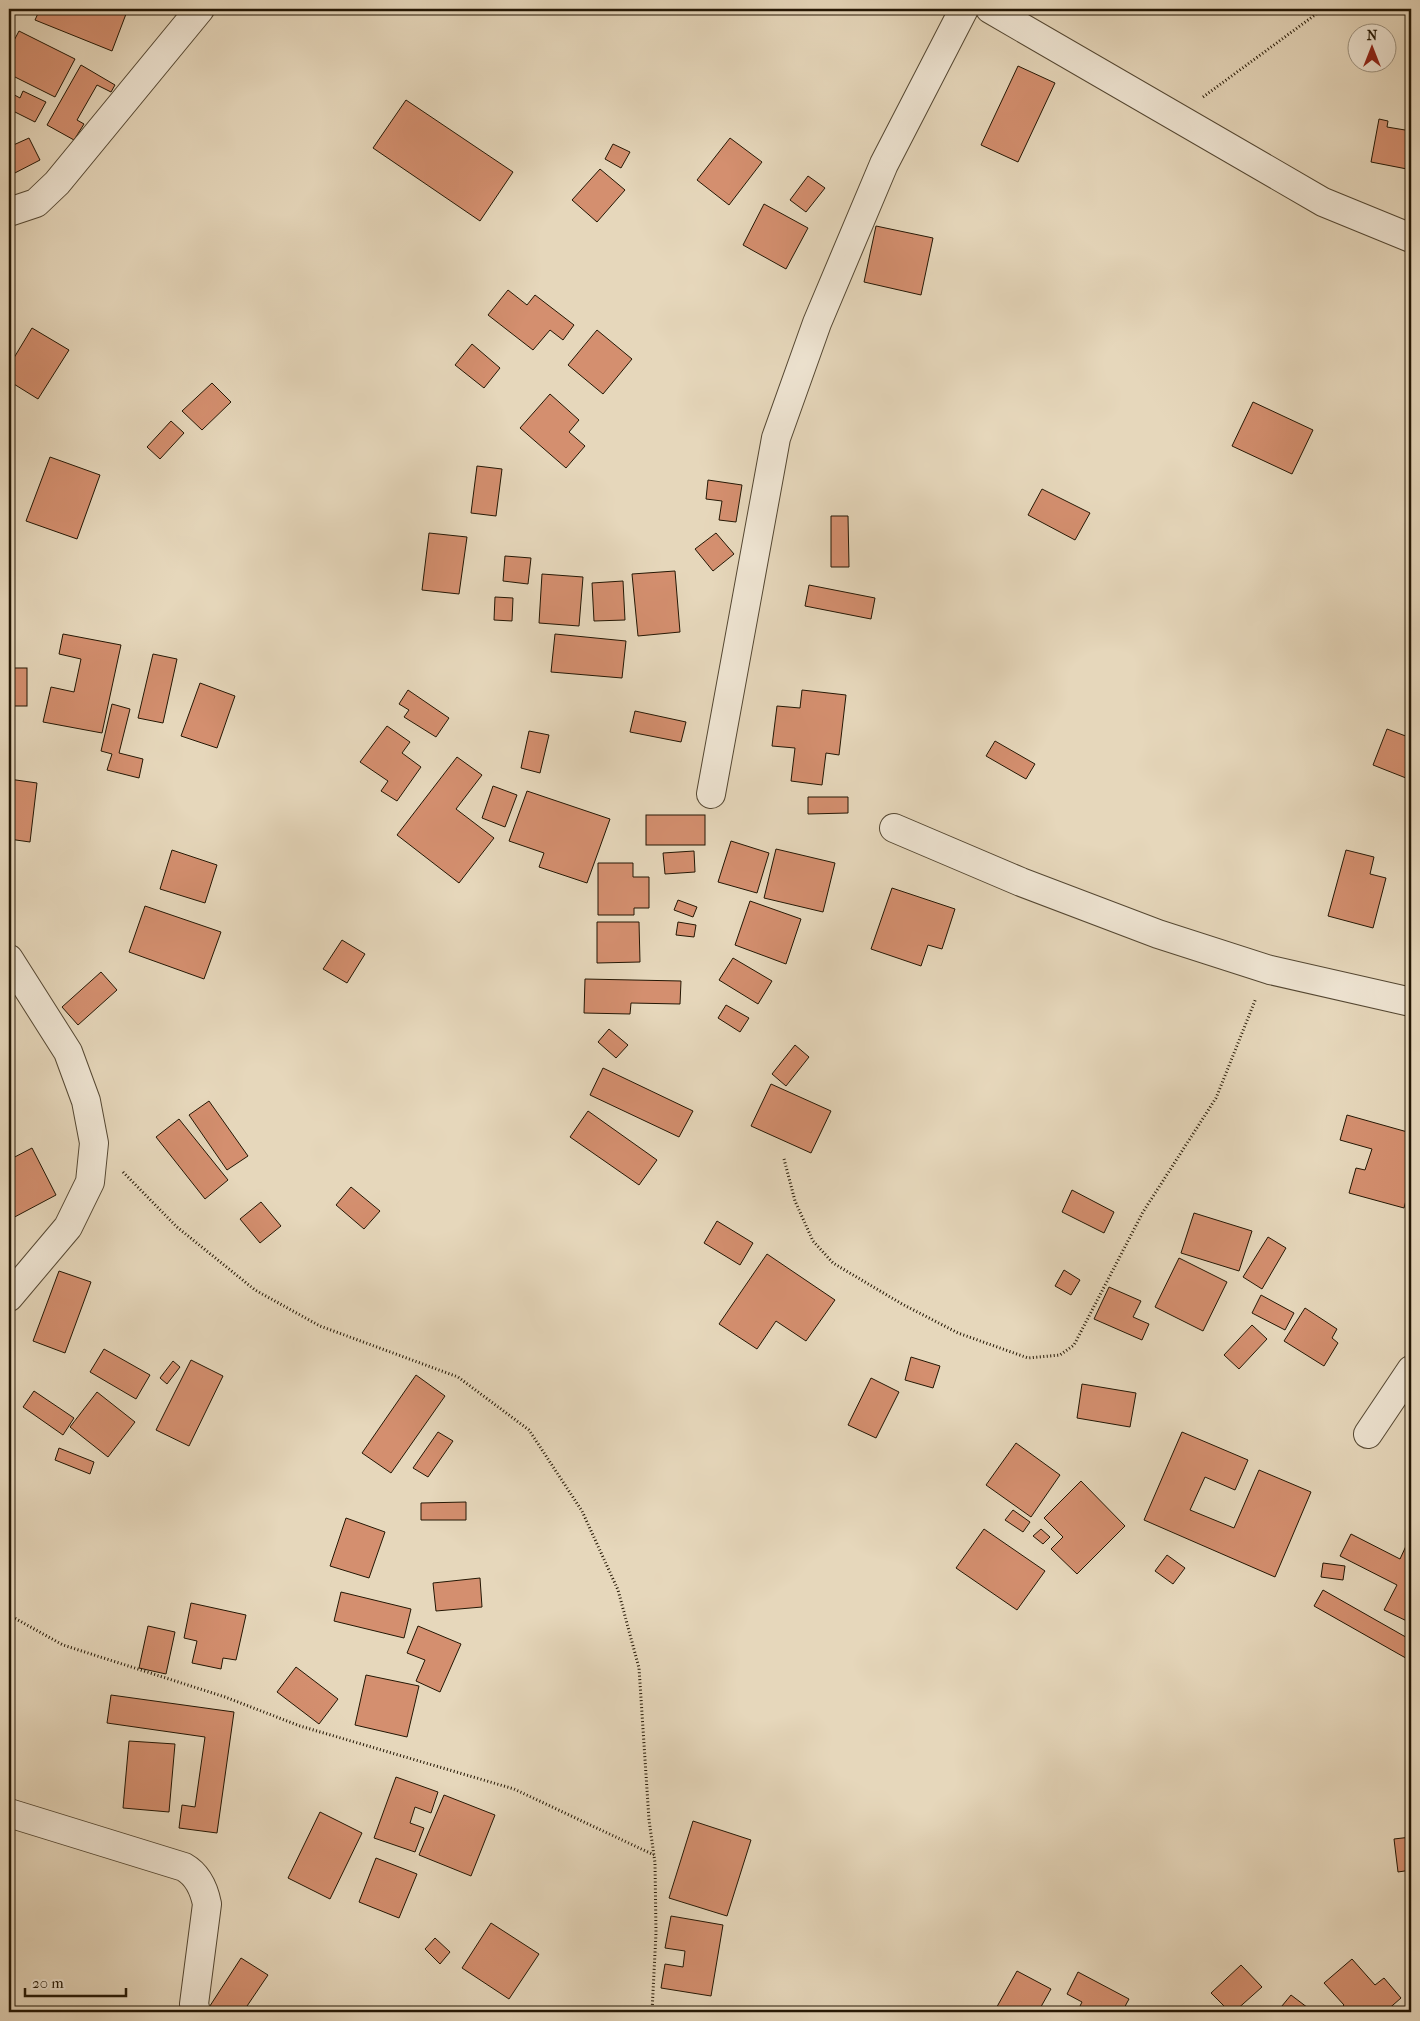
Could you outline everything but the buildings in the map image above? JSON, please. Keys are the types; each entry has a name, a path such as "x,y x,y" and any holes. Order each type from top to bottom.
{"street":[{"path":"9,212 36,203 57,183 200,9"},
{"path":"711,794 776,438 817,323 884,164 964,9"},
{"path":"990,9 1323,202 1411,238"},
{"path":"894,828 1021,882 1149,931 1270,970 1411,1002"},
{"path":"9,959 68,1052 86,1101 94,1143 90,1182 68,1227 9,1297"},
{"path":"1368,1434 1411,1370"},
{"path":"9,1813 184,1867 192,1872 204,1893 207,1904 194,2004 196,2012"}],"path":[{"path":"1177,118 1323,9"},
{"path":"784,1159 795,1201 813,1241 833,1263 902,1304 958,1333 1028,1358 1060,1355 1074,1345 1143,1212 1216,1098 1254,1003 1270,970"},
{"path":"94,1143 178,1227 255,1290 320,1326 458,1377 529,1430 582,1511 618,1590 639,1668 654,1855 656,1933 652,2012"},
{"path":"9,1615 63,1645 225,1697 300,1726 514,1788 654,1855"}]}
